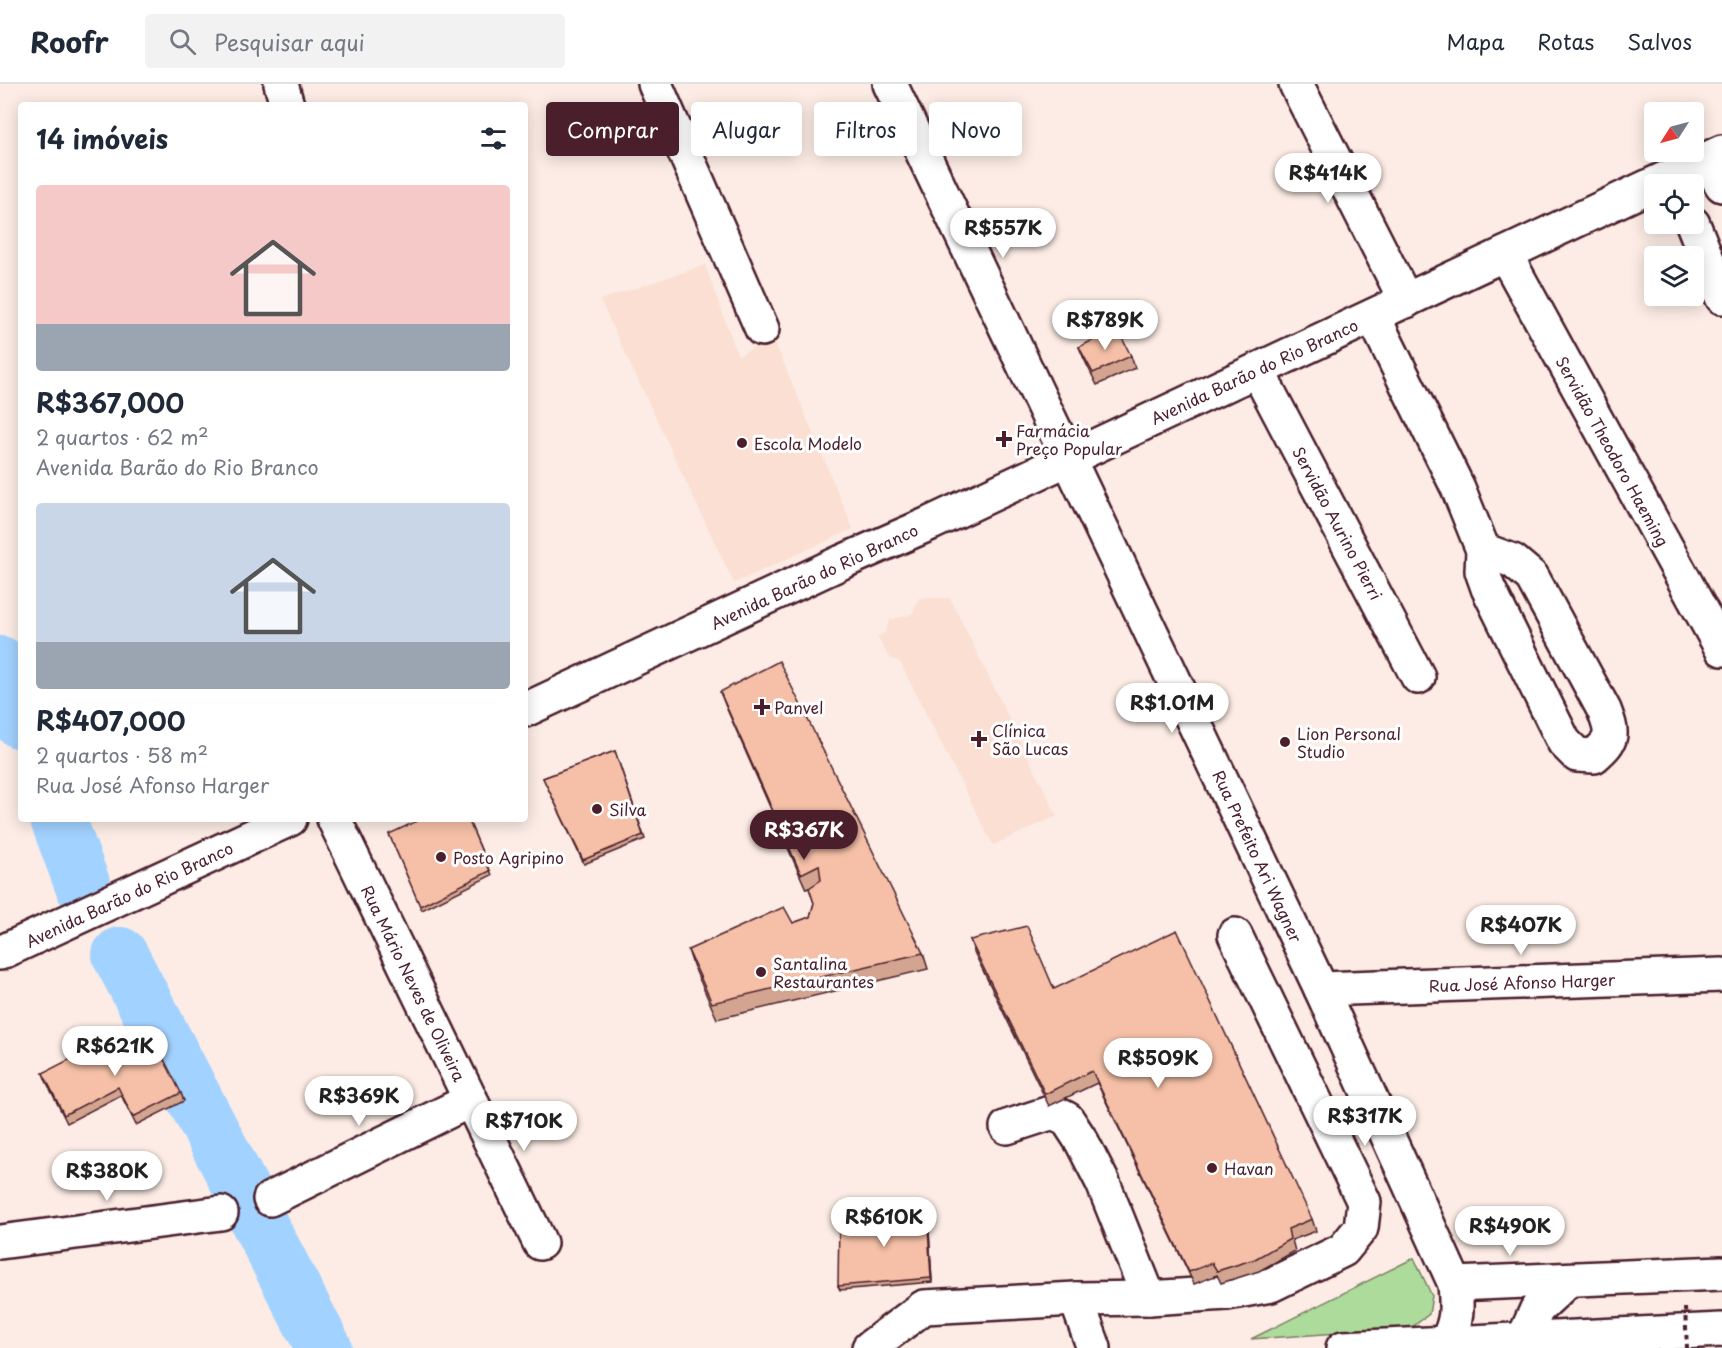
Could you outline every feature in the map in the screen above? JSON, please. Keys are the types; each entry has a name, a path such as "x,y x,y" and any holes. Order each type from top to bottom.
{"street":[{"path":"281,84 286,102"},
{"path":"655,84 762,329"},
{"name":"Rua Prefeito Ari Wagner","path":"890,84 1321,988 1455,1284 1457,1311 1455,1327 1446,1343"},
{"path":"1296,84 1406,301"},
{"name":"Avenida Barão do Rio Branco","path":"1691,174 1717,165"},
{"name":"Avenida Barão do Rio Branco","path":"528,709 1505,254 1644,193"},
{"path":"1698,234 1722,297"},
{"name":"Servidão Theodoro Haeming","path":"1505,254 1722,648"},
{"path":"1372,316 1458,488 1483,550 1482,571 1488,588 1564,742 1577,755 1594,756 1608,744 1612,730 1604,710 1532,577 1513,561 1483,550"},
{"name":"Servidão Aurino Pierri","path":"1257,370 1418,677"},
{"name":"Avenida Barão do Rio Branco","path":"0,954 277,822"},
{"name":"Rua Mário Neves de Oliveira","path":"335,822 540,1243"},
{"path":"869,1348 924,1307 1227,1293 1271,1285 1343,1250 1361,1228 1364,1202 1235,936"},
{"name":"Rua José Afonso Harger","path":"1321,988 1722,975"},
{"path":"270,1199 471,1100"},
{"path":"1007,1127 1053,1112 1067,1119 1103,1183 1149,1298"},
{"path":"0,1242 221,1213"},
{"path":"1455,1284 1722,1273"},
{"path":"1524,1338 1537,1309 1568,1280"},
{"path":"1076,1299 1094,1348"},
{"path":"1343,1348 1722,1330"}],"path":[{"path":"1685,1308 1687,1348"}],"shaded area":[{"name":"Escola Modelo","path":"705,265 738,356 773,338 853,529 734,583 600,300"},
{"name":"Clínica São Lucas","path":"919,598 950,598 1057,816 993,845 900,662 890,658 877,637 885,632 890,620 912,614"}],"green space":[{"path":"1414,1258 1432,1296 1429,1314 1411,1328 1251,1339"}],"building":[{"path":"1117,328 1131,356 1093,373 1079,347"},
{"path":"779,661 923,953 712,1003 688,950 784,907 793,923 810,917 814,903 809,888 821,880 819,865 801,874 720,692"},
{"path":"615,751 643,835 583,860 543,778"},
{"name":"Posto Agripino","path":"415,822 469,822 490,871 420,906 389,834"},
{"name":"Havan","path":"1027,926 1054,989 1177,930 1312,1219 1288,1229 1290,1239 1255,1259 1217,1271 1212,1263 1189,1272 1092,1071 1045,1094 970,940"},
{"path":"150,1032 181,1093 133,1117 118,1087 64,1115 43,1073 100,1044 105,1054"},
{"path":"927,1210 931,1278 838,1286 839,1217"}],"waterway":[{"path":"0,664 18,713"},
{"path":"59,822 83,886"},
{"path":"120,955 324,1348"}],"place":[{"name":"Farmácia Preço Popular","path":"1004,439"},
{"name":"Escola Modelo","path":"742,443"},
{"name":"Panvel","path":"762,707"},
{"name":"Clínica São Lucas","path":"979,739"},
{"name":"Lion Personal Studio","path":"1285,742"},
{"name":"Silva","path":"597,809"},
{"name":"Posto Agripino","path":"441,857"},
{"name":"Santalina Restaurantes","path":"761,972"},
{"name":"Havan","path":"1212,1168"}]}
